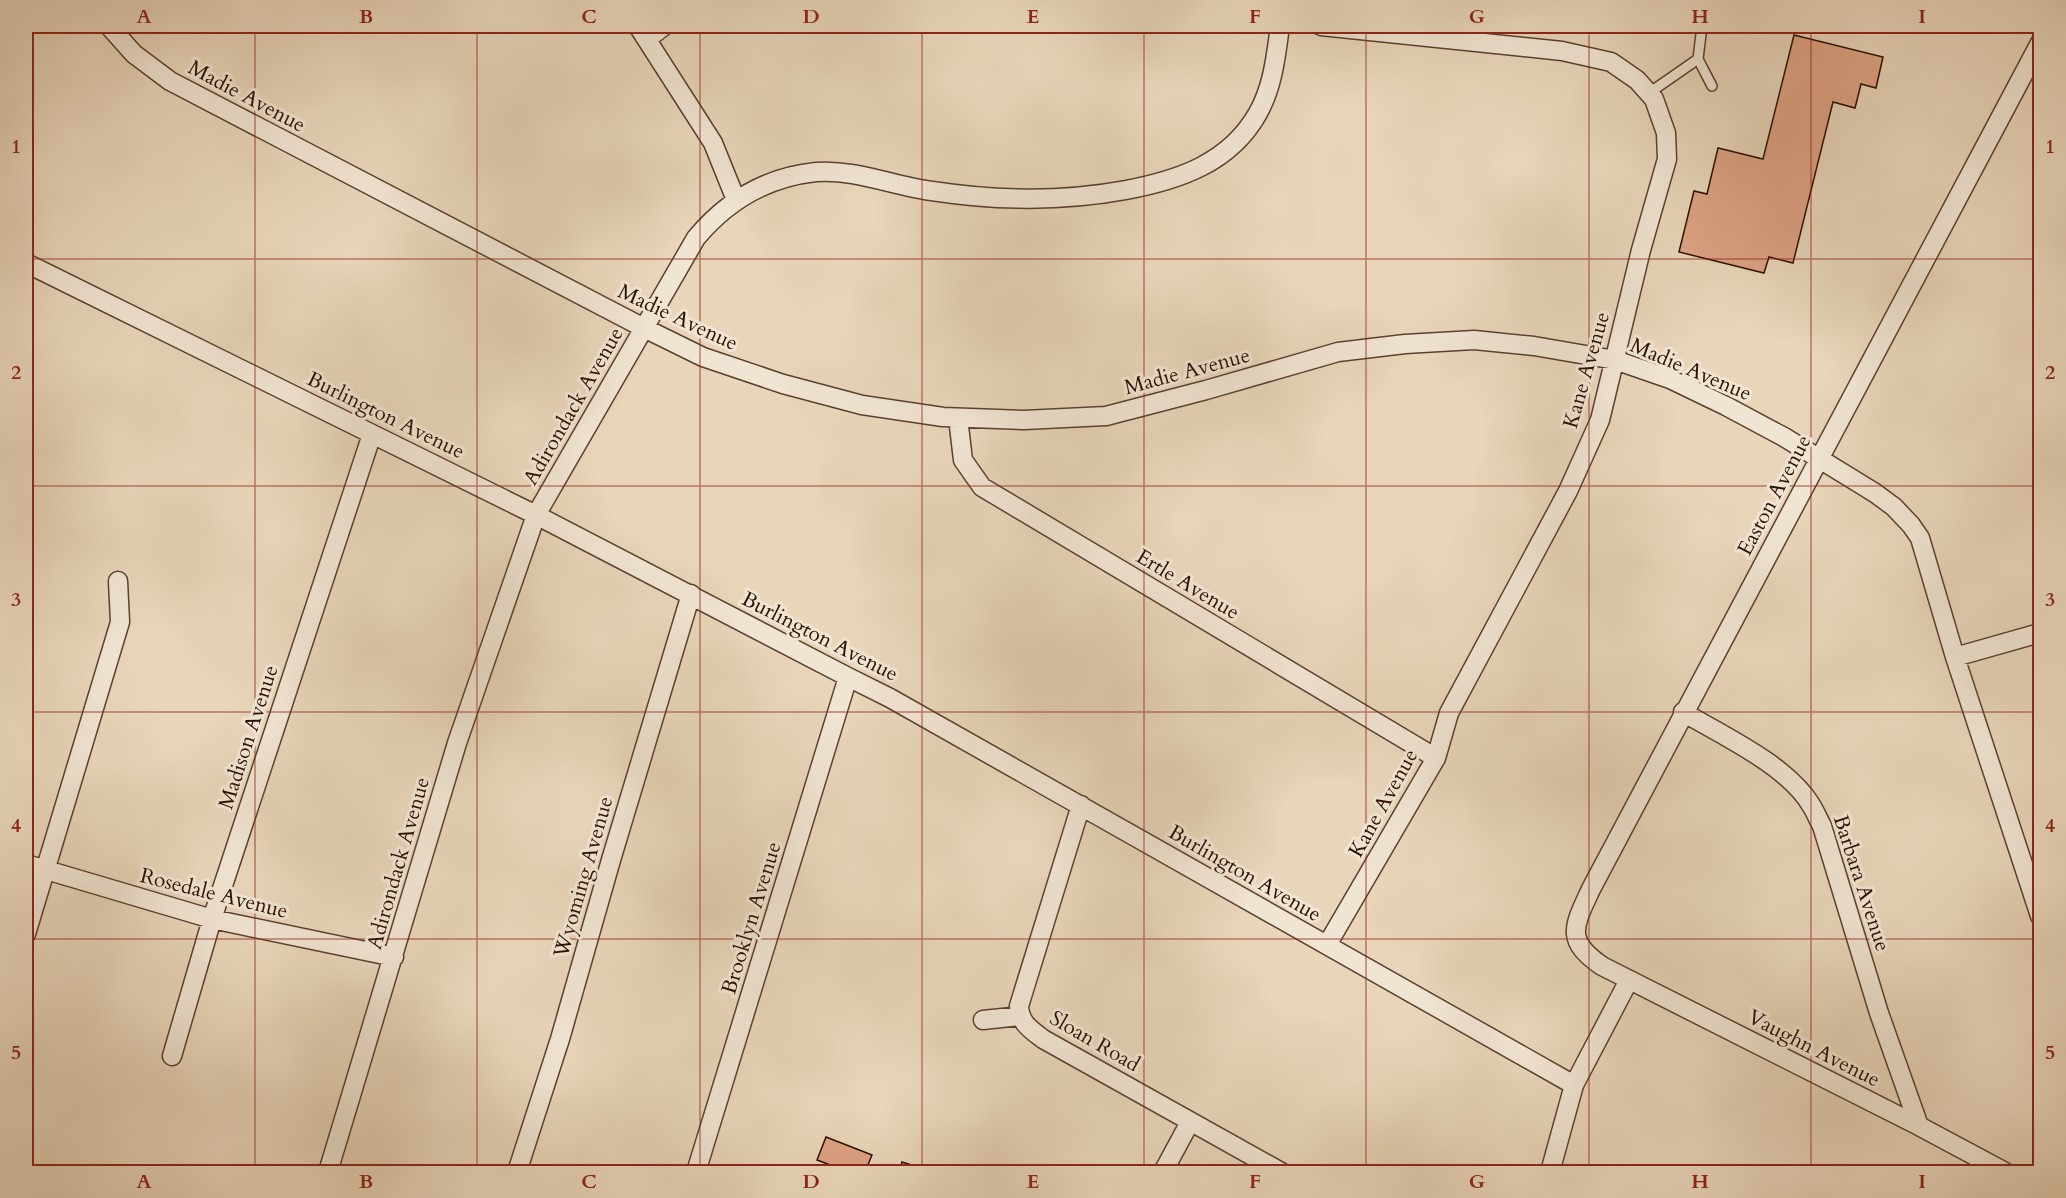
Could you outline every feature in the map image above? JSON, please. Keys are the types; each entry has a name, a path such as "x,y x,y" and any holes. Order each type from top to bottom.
{"street":[{"name":"Madie Avenue","path":"109,26 134,54 170,81 644,328 703,357 783,384 862,405 958,418 1024,420 1106,416 1338,352 1405,344 1474,340 1534,346 1615,360 1670,379 1784,437 1819,459 1894,507 1920,538 1955,657 2040,916"},
{"path":"664,26 643,32 714,143 736,200"},
{"name":"Adirondack Avenue","path":"328,1173 457,743 536,514 696,238 720,212 736,200 773,182 816,172 852,173 928,191 983,198 1039,200 1094,195 1180,177 1219,157 1241,137 1254,119 1270,86 1280,26"},
{"name":"Kane Avenue","path":"1321,26 1562,51 1611,62 1637,80 1654,99 1666,133 1666,159 1641,250 1600,420 1573,481 1449,713 1436,758 1328,945"},
{"name":"Easton Avenue","path":"1602,966 1581,949 1575,931 1577,919 1683,712 2033,70 2040,43"},
{"name":"Burlington Avenue","path":"26,263 536,514 890,698 1574,1085"},
{"name":"Ertle Avenue","path":"958,418 963,459 982,487 1436,758"},
{"name":"Madison Avenue","path":"172,1056 212,919 372,434"},
{"path":"26,934 120,622 118,581"},
{"name":"Wyoming Avenue","path":"517,1173 560,1040 610,860 691,594"},
{"path":"1955,657 2040,633"},
{"name":"Brooklyn Avenue","path":"696,1173 848,677"},
{"name":"Barbara Avenue","path":"1683,712 1768,762 1791,781 1811,803 1822,826 1879,1013 1919,1126"},
{"name":"Sloan Road","path":"1081,805 1020,1006 1020,1016 1026,1026 1043,1039 1281,1173"},
{"name":"Rosedale Avenue","path":"26,864 212,919 394,957"},
{"name":"Vaughn Avenue","path":"1602,966 1919,1126 2005,1173"},
{"path":"1550,1173 1574,1085 1629,980"},
{"path":"983,1020 1020,1016"},
{"path":"1163,1173 1190,1122"}],"lane":[{"path":"1702,26 1698,59 1712,86"},
{"path":"1649,93 1698,59"}],"building":[{"path":"1794,35 1883,57 1876,88 1861,84 1855,108 1833,102 1793,263 1769,257 1764,273 1679,252 1694,191 1707,194 1718,148 1763,159"},
{"path":"826,1137 872,1155 865,1172 849,1172 817,1160"},
{"path":"902,1162 934,1172 899,1172"},
{"path":"733,1168 749,1172 731,1172"}]}
